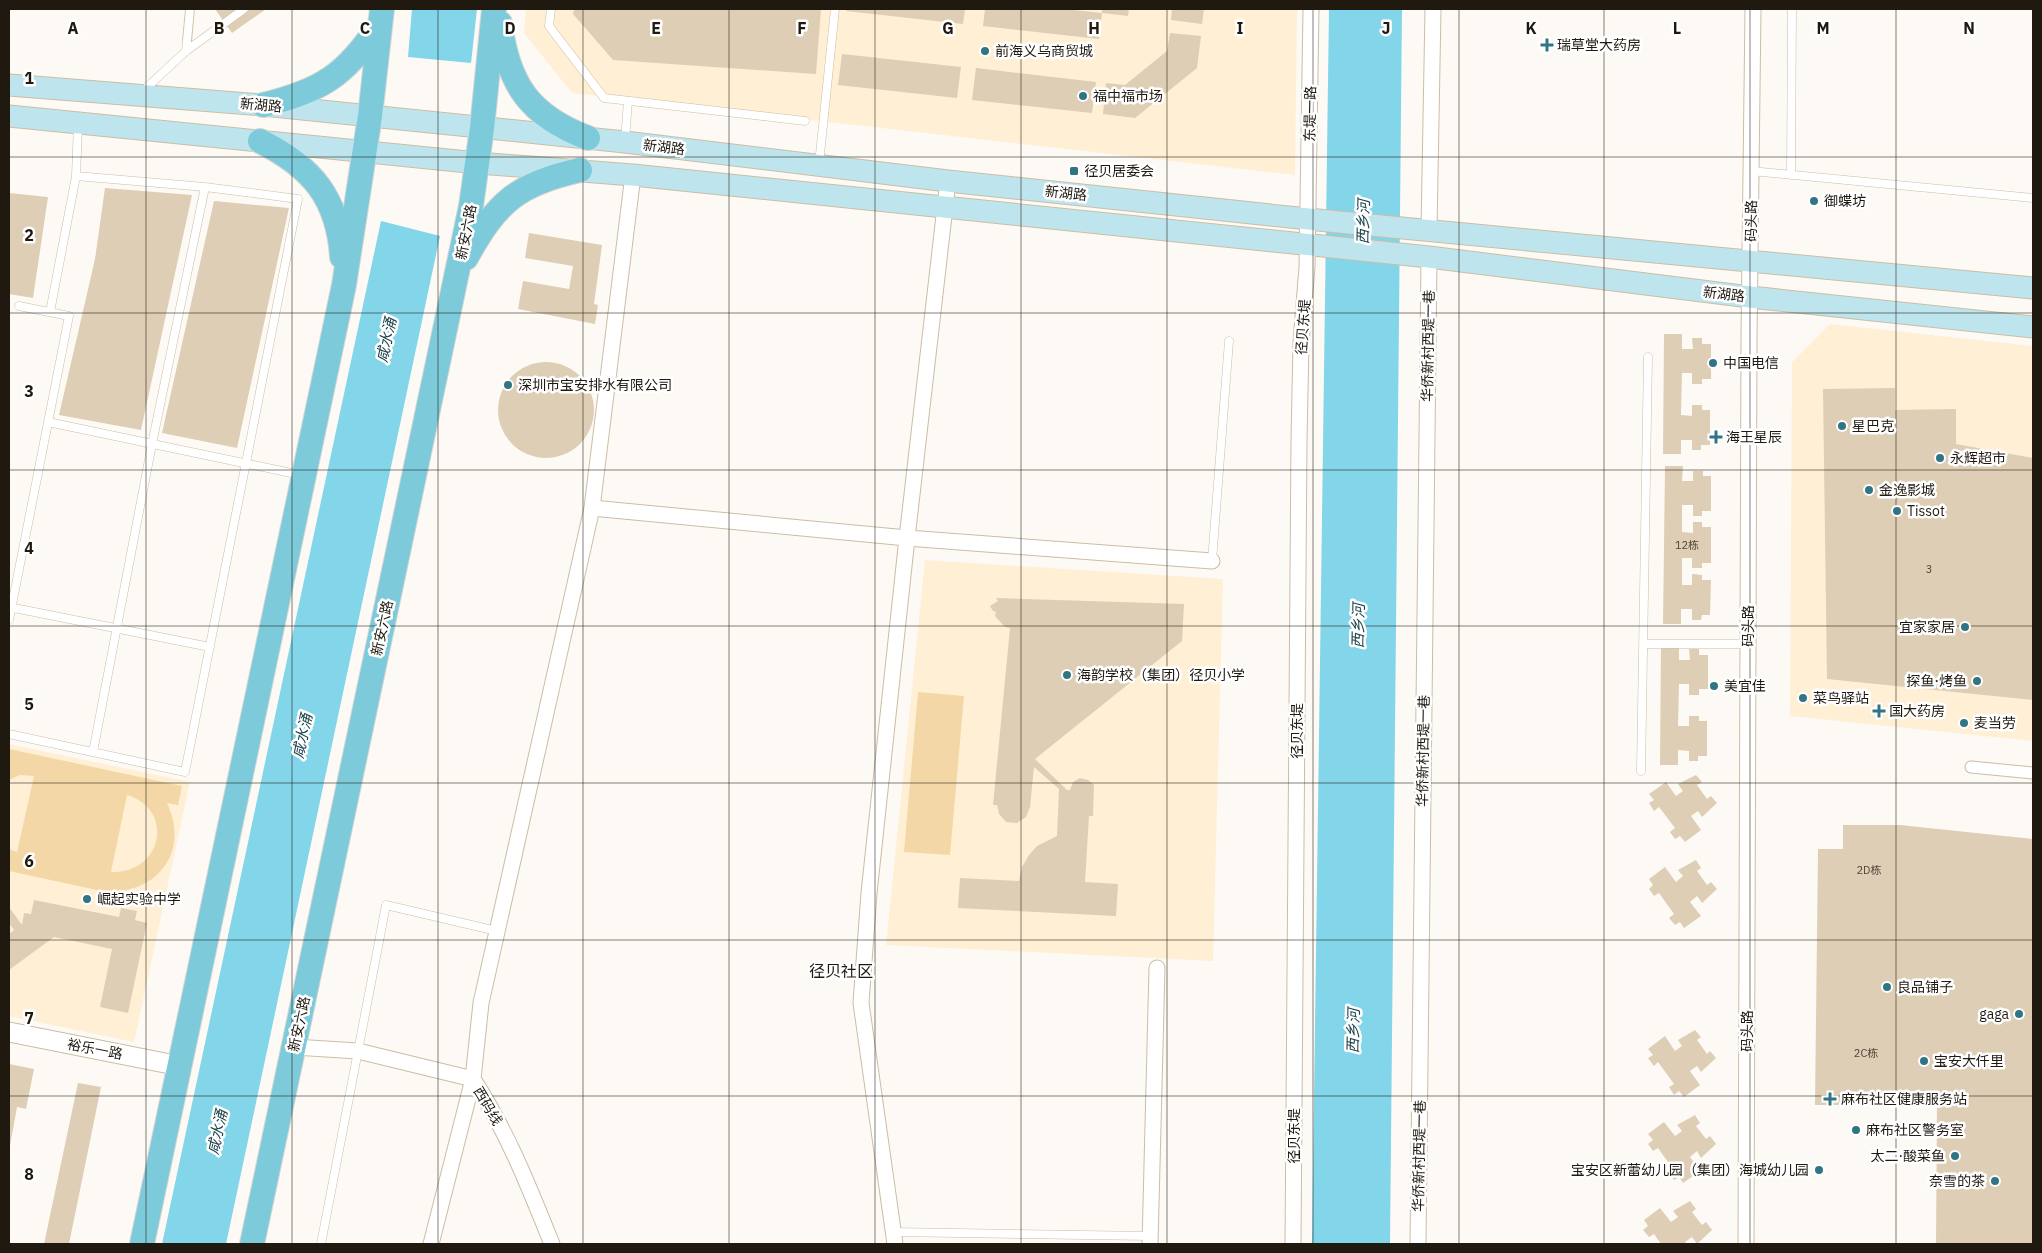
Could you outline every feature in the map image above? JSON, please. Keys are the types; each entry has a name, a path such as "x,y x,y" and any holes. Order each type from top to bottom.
{"main road":[{"name":"新安六路","path":"252,1244 471,206 478,163 496,9"},
{"path":"496,9 502,37 516,83 538,110 551,121 588,138"},
{"path":"264,105 311,91 331,79 365,47 381,16"},
{"path":"142,1244 344,285 365,153 381,16"},
{"name":"新湖路","path":"9,85 264,105 588,138 948,181 1422,230"},
{"name":"新湖路","path":"9,116 365,153 634,175 945,207 1422,257 1750,297 2033,327"},
{"path":"260,142 284,153 299,164 311,175 329,202 342,247 344,285"},
{"path":"457,274 485,227 509,199 535,183 552,176 580,170"},
{"path":"1422,230 2033,288"}],"street":[{"name":"东堤一路","path":"1311,9 1313,219"},
{"path":"1422,230 1433,9"},
{"name":"码头路","path":"1746,1244 1750,261 1753,9"},
{"path":"431,1244 473,1080 481,1003 592,508 634,175"},
{"path":"894,1238 861,1003 869,893 948,181"},
{"name":"径贝东堤","path":"1293,1244 1299,441 1301,342 1313,246 1313,219"},
{"name":"华侨新村西堤一巷","path":"1418,1244 1422,257"},
{"path":"592,508 907,538 1212,561"},
{"path":"1971,766 2033,773"},
{"path":"1150,1240 1157,968"},
{"name":"裕乐一路","path":"9,1032 180,1066"},
{"name":"西码线","path":"294,1048 358,1051 473,1080 491,1107 514,1151 552,1244"}],"lane":[{"path":"186,51 190,9"},
{"path":"140,94 186,51 244,9"},
{"path":"551,9 549,26 604,98 805,121"},
{"path":"819,166 834,9"},
{"path":"1791,175 1792,9"},
{"path":"624,142 628,101"},
{"path":"50,312 76,176 78,123"},
{"path":"1751,171 2033,198"},
{"path":"9,734 185,772 298,199 76,176"},
{"path":"93,752 152,444 205,188"},
{"path":"9,620 69,316 19,306"},
{"path":"1212,561 1229,341"},
{"path":"1641,771 1648,357"},
{"path":"48,422 304,475"},
{"path":"10,608 210,648"},
{"path":"1644,644 1748,644"},
{"path":"321,1244 386,905 497,931"},
{"path":"894,1238 1150,1240"}],"shaded area":[{"path":"526,9 1297,9 1295,175 572,93 524,33"},
{"path":"1830,324 2033,346 2033,741 1790,716 1792,362"},
{"name":"海韵学校（集团）径贝小学","path":"925,560 1223,579 1213,961 886,945"},
{"path":"918,692 964,696 950,855 904,852"},
{"name":"崛起实验中学","path":"9,744 190,782 134,1042 9,1016"},
{"path":"9,749 182,786 178,805 167,803 173,821 174,838 172,853 165,866 154,877 141,885 124,890 106,892 9,871 9,849 17,852 34,776 20,775 9,780","holes":["127,795 142,802 152,813 157,826 156,840 152,852 142,863 129,870 111,872"]}],"water":[{"path":"412,9 477,9 471,63 408,57"},
{"name":"西乡河","path":"1329,9 1402,9 1390,1244 1312,1244"},
{"name":"咸水涌","path":"381,221 440,236 226,1244 162,1244"}],"building":[{"path":"185,9 195,9 192,42 182,41"},
{"path":"215,9 266,9 232,33"},
{"path":"574,9 821,9 816,74 613,60 573,14"},
{"path":"847,9 965,9 963,24 846,11"},
{"path":"985,9 1065,9 1102,13 1099,39 983,26"},
{"path":"1102,9 1129,9 1128,16 1102,13"},
{"path":"1172,9 1204,9 1202,24 1171,20"},
{"path":"1170,33 1201,36 1197,68 1135,118 1103,114 1106,83 1125,85 1167,51"},
{"path":"842,54 961,67 957,98 838,85"},
{"path":"976,68 1096,82 1092,113 972,100"},
{"path":"105,188 192,195 141,430 59,415 95,259"},
{"path":"9,193 48,197 33,298 9,294"},
{"path":"214,201 289,208 237,448 162,433"},
{"path":"529,233 602,245 594,304 598,305 595,324 518,309 523,281 569,289 573,266 525,258"},
{"path":"1664,334 1682,334 1682,349 1693,349 1692,338 1702,338 1702,344 1711,344 1711,379 1702,379 1702,384 1692,384 1692,373 1682,373 1681,415 1692,416 1692,405 1702,405 1702,410 1710,410 1710,445 1701,445 1701,450 1692,450 1692,440 1681,440 1681,454 1663,454"},
{"path":"546,362 564,366 580,376 590,392 594,410 590,428 580,444 564,454 546,458 528,454 512,444 502,428 498,410 502,392 512,376 528,366"},
{"path":"1895,388 1895,410 1956,409 1956,444 2033,458 2033,700 1827,679 1823,389"},
{"path":"1665,466 1683,466 1682,481 1693,481 1693,471 1703,471 1703,476 1711,476 1711,511 1702,511 1702,516 1693,516 1693,505 1682,505 1682,532 1693,533 1693,522 1702,522 1702,527 1711,527 1711,563 1702,563 1702,568 1692,568 1692,558 1682,558 1682,585 1692,585 1692,574 1702,575 1702,580 1711,580 1710,615 1702,615 1701,620 1692,620 1692,609 1681,609 1681,624 1663,624"},
{"path":"996,598 1184,604 1182,641 1035,759 1067,790 1070,790 1073,782 1080,778 1088,780 1094,785 1093,816 1089,816 1085,882 1118,884 1116,916 958,908 960,878 1019,881 1022,867 1029,855 1037,846 1057,836 1059,789 1034,767 1030,807 1026,817 1017,823 1006,822 999,814 997,805 993,805 1010,628 1005,627 995,616 996,612 990,606 998,601"},
{"path":"1661,645 1679,645 1679,660 1690,660 1689,649 1699,649 1699,655 1708,655 1708,689 1699,689 1699,695 1689,695 1689,684 1679,684 1678,726 1689,726 1689,716 1699,716 1699,721 1707,721 1707,756 1698,756 1698,761 1689,761 1689,751 1678,750 1678,765 1660,765"},
{"path":"1696,775 1702,782 1697,785 1707,799 1711,796 1717,803 1702,817 1698,811 1691,816 1701,830 1685,842 1680,836 1675,839 1670,832 1675,828 1659,807 1654,811 1649,803 1654,800 1649,794 1666,782 1676,796 1683,791 1678,784"},
{"name":"宝安大仟里","path":"1843,825 1900,825 2033,839 2033,1244 1936,1244 1937,1105 1815,1105 1818,849 1843,849"},
{"path":"1696,860 1701,868 1697,871 1707,885 1711,882 1717,889 1702,903 1697,896 1690,902 1701,916 1684,928 1680,922 1675,925 1669,918 1674,914 1659,893 1654,896 1649,889 1653,885 1649,879 1665,867 1676,882 1683,876 1678,870"},
{"path":"34,900 119,917 121,908 137,911 135,920 147,923 128,1013 100,1007 112,949 54,937 9,970 9,934 14,930 9,923 9,907 22,925 24,913 31,914"},
{"path":"1695,1030 1701,1037 1697,1040 1707,1054 1710,1051 1716,1058 1701,1072 1697,1066 1690,1071 1700,1085 1684,1097 1679,1091 1674,1095 1669,1087 1674,1084 1658,1062 1654,1066 1648,1058 1653,1055 1648,1049 1665,1036 1675,1051 1682,1046 1678,1040"},
{"path":"9,1064 34,1069 26,1109 17,1107 10,1146"},
{"path":"78,1083 101,1087 69,1244 44,1244"},
{"path":"1695,1115 1700,1123 1696,1126 1706,1139 1710,1136 1716,1144 1701,1158 1697,1151 1690,1157 1700,1171 1683,1183 1679,1177 1674,1180 1669,1173 1673,1169 1658,1148 1653,1151 1648,1144 1653,1140 1648,1134 1664,1122 1675,1136 1682,1131 1677,1125"},
{"path":"1690,1201 1696,1209 1692,1212 1702,1225 1706,1222 1712,1230 1697,1244 1692,1237 1685,1242 1687,1244 1661,1244 1654,1234 1649,1237 1643,1230 1648,1226 1644,1220 1660,1208 1671,1222 1678,1217 1673,1211"}],"place":[{"name":"瑞草堂大药房","path":"1547,45"},
{"name":"前海义乌商贸城","path":"985,51"},
{"name":"福中福市场","path":"1083,96"},
{"name":"径贝居委会","path":"1074,171"},
{"name":"御蝶坊","path":"1814,201"},
{"name":"中国电信","path":"1713,363"},
{"name":"深圳市宝安排水有限公司","path":"508,385"},
{"name":"星巴克","path":"1842,426"},
{"name":"海王星辰","path":"1716,437"},
{"name":"永辉超市","path":"1940,458"},
{"name":"金逸影城","path":"1869,490"},
{"name":"Tissot","path":"1897,511"},
{"name":"宜家家居","path":"1965,627"},
{"name":"海韵学校（集团）径贝小学","path":"1067,675"},
{"name":"探鱼·烤鱼","path":"1977,681"},
{"name":"美宜佳","path":"1714,686"},
{"name":"菜鸟驿站","path":"1803,698"},
{"name":"国大药房","path":"1879,711"},
{"name":"麦当劳","path":"1964,723"},
{"name":"崛起实验中学","path":"87,899"},
{"name":"良品铺子","path":"1887,987"},
{"name":"gaga","path":"2019,1014"},
{"name":"宝安大仟里","path":"1924,1061"},
{"name":"麻布社区健康服务站","path":"1830,1099"},
{"name":"麻布社区警务室","path":"1856,1130"},
{"name":"太二·酸菜鱼","path":"1955,1156"},
{"name":"宝安区新蕾幼儿园（集团）海城幼儿园","path":"1819,1170"},
{"name":"奈雪的茶","path":"1995,1181"}],"district":[{"name":"径贝社区","path":"841,971"}]}
